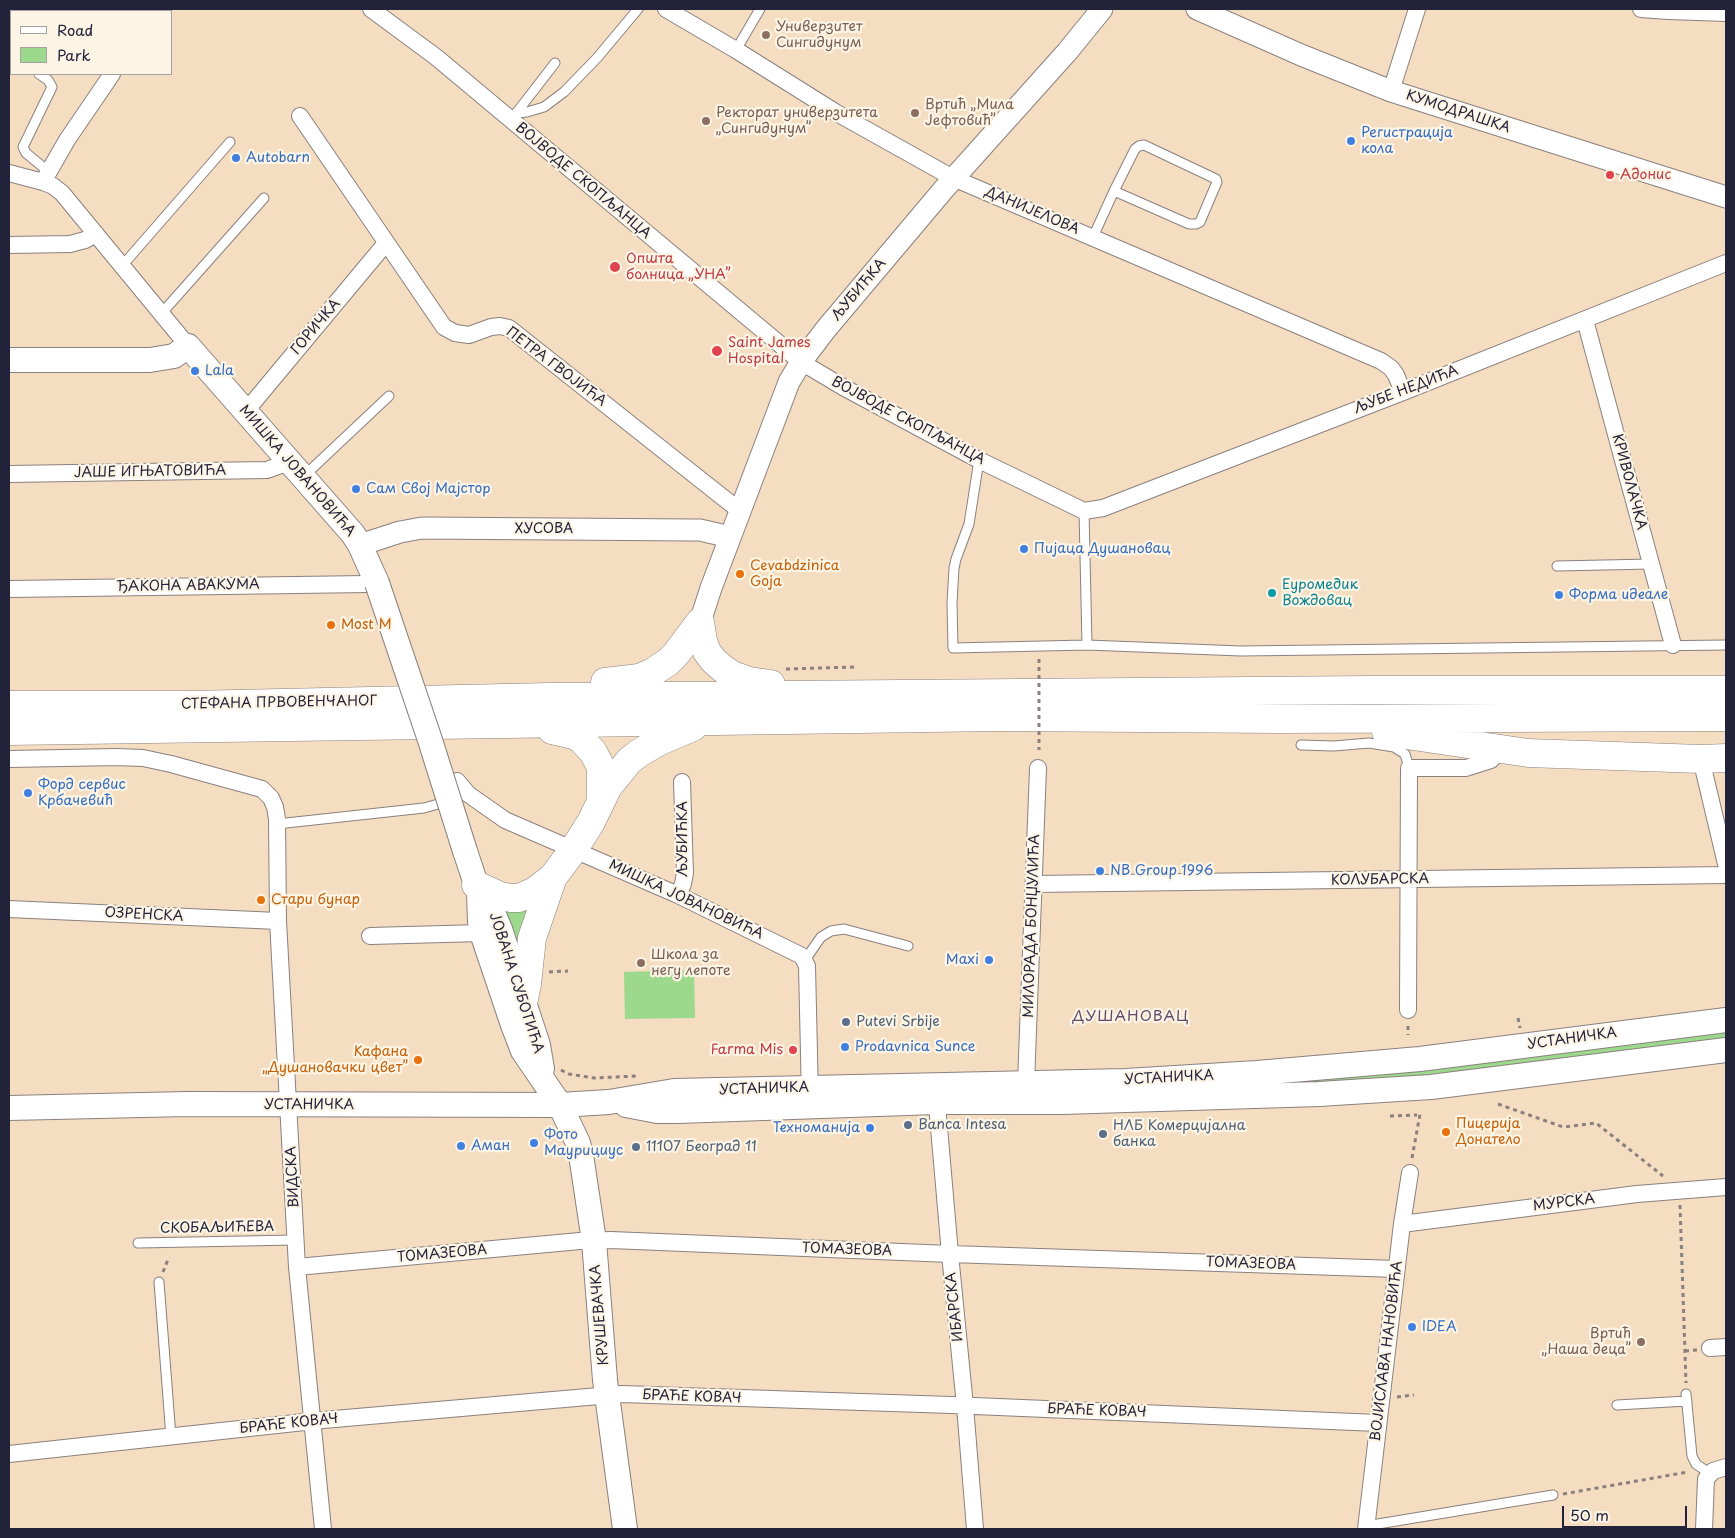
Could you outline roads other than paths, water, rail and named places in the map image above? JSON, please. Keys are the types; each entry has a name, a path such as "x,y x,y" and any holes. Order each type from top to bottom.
{"highway":[{"path":"700,622 703,641 708,652 722,668 732,675 749,681 786,687 803,695"},
{"path":"550,697 571,689 596,683 639,678 653,672 676,654 700,622"},
{"name":"СТЕФАНА ПРВОВЕНЧАНОГ","path":"9,705 200,705 550,697 1370,690 1726,690"},
{"path":"503,724 1000,717 1280,719 1726,717"},
{"path":"1280,719 1408,734 1528,753 1714,758"},
{"path":"477,889 500,896 519,898 535,891 553,877 574,849 591,822 601,799 618,773 639,753 660,741 706,722"},
{"path":"503,724 559,731 574,735 582,740 599,762 602,776 601,799"},
{"name":"СТЕФАНА ПРВОВЕНЧАНОГ","path":"9,731 503,724"},
{"path":"524,999 532,938 553,877"}],"main road":[{"name":"МИШКА ЈОВАНОВИЋА","path":"188,346 360,545 372,584 430,740 477,889"},
{"path":"9,360 150,360 174,356 188,346"},
{"name":"ЈОВАНА СУБОТИЋА","path":"477,889 482,933 522,1049 550,1071"},
{"name":"ЈОВАНА СУБОТИЋА","path":"477,889 495,916 538,1045 550,1071 560,1105"},
{"name":"УСТАНИЧКА","path":"9,1108 187,1104 560,1105 609,1102 674,1091 810,1096 936,1093 1026,1083 1238,1074 1401,1061 1726,1020"},
{"name":"УСТАНИЧКА","path":"936,1093 1062,1102 1290,1095 1431,1087 1726,1050"},
{"name":"КРУШЕВАЧКА","path":"560,1105 578,1142 587,1184 594,1241 607,1395 625,1529"}],"street":[{"name":"ВОЈВОДЕ СКОПЉАНЦА","path":"372,9 513,117 801,362 979,460 1084,511"},
{"name":"ДАНИЈЕЛОВА","path":"666,9 835,112 954,178 1381,361 1391,368 1396,375 1403,392"},
{"name":"ЉУБИЋКА","path":"700,622 789,382 801,362 826,329 954,178 1067,52 1102,9"},
{"name":"КУМОДРАШКА","path":"1197,9 1301,55 1391,91 1726,197"},
{"path":"1391,91 1417,9"},
{"path":"1641,9 1726,13"},
{"path":"46,177 67,140 111,75"},
{"name":"ПЕТРА ГВОЈИЋА","path":"300,116 444,326 455,333 469,335 491,327 509,328 740,511"},
{"name":"МИШКА ЈОВАНОВИЋА","path":"9,173 46,177 53,186 62,192 188,346"},
{"path":"9,245 70,244 85,240 96,234"},
{"name":"ГОРИЧКА","path":"246,411 386,243"},
{"name":"ЉУБЕ НЕДИЋА","path":"1084,511 1103,508 1403,392 1726,263"},
{"name":"КРИВОЛАЧКА","path":"1585,320 1673,645"},
{"name":"ЈАШЕ ИГЊАТОВИЋА","path":"9,474 296,469"},
{"name":"ХУСОВА","path":"360,545 400,532 422,528 692,530 730,537"},
{"name":"ЂАКОНА АВАКУМА","path":"9,588 372,584"},
{"path":"1408,1010 1409,768 1466,768 1492,760 1500,750"},
{"name":"ВИДСКА","path":"9,760 143,758 262,789 271,798 275,807 277,824 278,922 297,1267 323,1529"},
{"path":"1714,758 1726,864"},
{"name":"МИЛОРАДА БОНЏУЛИЋА","path":"1026,1083 1038,768"},
{"name":"МИШКА ЈОВАНОВИЋА","path":"457,781 468,794 505,820 678,895 796,952 805,960"},
{"name":"ЉУБИЋКА","path":"678,895 685,873 682,782"},
{"name":"КОЛУБАРСКА","path":"1034,884 1726,875"},
{"name":"ОЗРЕНСКА","path":"9,909 278,922"},
{"path":"370,936 482,933"},
{"path":"805,960 807,966 810,1096"},
{"name":"ИБАРСКА","path":"936,1093 975,1529"},
{"name":"ВОЈИСЛАВА НАНОВИЋА","path":"1366,1527 1402,1224 1410,1173"},
{"name":"МУРСКА","path":"1402,1224 1637,1194 1726,1187"},
{"name":"ТОМАЗЕОВА","path":"297,1267 594,1241 1397,1269"},
{"path":"1710,1348 1726,1347"},
{"name":"БРАЋЕ КОВАЧ","path":"9,1454 312,1422 622,1394 1378,1423"},
{"path":"1704,1529 1706,1471 1726,1467"}],"lane":[{"path":"513,117 544,107 564,92 597,58 638,9"},
{"path":"736,50 760,9"},
{"path":"513,117 556,64"},
{"path":"40,75 48,80 52,87 23,147 46,177"},
{"path":"122,266 230,142"},
{"path":"1093,237 1114,191 1135,149 1144,145 1216,179 1217,182 1200,222 1196,224 1189,224 1114,191"},
{"path":"161,314 264,198"},
{"path":"296,469 389,396"},
{"path":"979,460 969,524 954,568 952,603 953,648 1087,645 1241,650 1726,645"},
{"path":"1084,511 1087,645"},
{"path":"1557,566 1651,564"},
{"path":"1301,745 1334,746 1369,743 1394,747 1405,754 1409,768"},
{"path":"277,824 424,808 468,794"},
{"path":"805,960 821,937 831,930 844,929 908,946"},
{"name":"СКОБАЉИЋЕВА","path":"138,1244 296,1240"},
{"path":"159,1282 171,1437"},
{"path":"1617,1405 1687,1397 1692,1456 1696,1464 1706,1471"},
{"path":"1366,1527 1553,1495"}],"place":[{"name":"Универзитет Сингидунум","path":"766,35"},
{"name":"Вртић „Мила Јефтовић”","path":"915,113"},
{"name":"Ректорат универзитета „Сингидунум”","path":"706,121"},
{"name":"Регистрација кола","path":"1351,141"},
{"name":"Autobarn","path":"236,158"},
{"name":"Адонис","path":"1610,175"},
{"name":"Општа болница „УНА”","path":"615,267"},
{"name":"Saint James Hospital","path":"717,351"},
{"name":"Lala","path":"195,371"},
{"name":"Сам Свој Мајстор","path":"356,489"},
{"name":"Пијаца Душановац","path":"1024,549"},
{"name":"Cevabdzinica Goja","path":"740,574"},
{"name":"Еуромедик Вождовац","path":"1272,593"},
{"name":"Форма идеале","path":"1559,595"},
{"name":"Most M","path":"331,625"},
{"name":"Форд сервис Крбачевић","path":"28,793"},
{"name":"NB Group 1996","path":"1100,871"},
{"name":"Стари бунар","path":"261,900"},
{"name":"Maxi","path":"989,960"},
{"name":"Школа за негу лепоте","path":"641,963"},
{"name":"Putevi Srbije","path":"846,1022"},
{"name":"Prodavnica Sunce","path":"845,1047"},
{"name":"Farma Mis","path":"793,1050"},
{"name":"Кафана „Душановачки цвет”","path":"418,1060"},
{"name":"Banca Intesa","path":"908,1125"},
{"name":"Техноманија","path":"870,1128"},
{"name":"Пицерија Донатело","path":"1446,1132"},
{"name":"НЛБ Комерцијална банка","path":"1103,1134"},
{"name":"Фото Маурициус","path":"534,1143"},
{"name":"Аман","path":"461,1146"},
{"name":"11107 Београд 11","path":"636,1147"},
{"name":"IDEA","path":"1412,1327"},
{"name":"Вртић „Наша деца”","path":"1641,1342"}],"district":[{"name":"ДУШАНОВАЦ","path":"1131,1017"}]}
